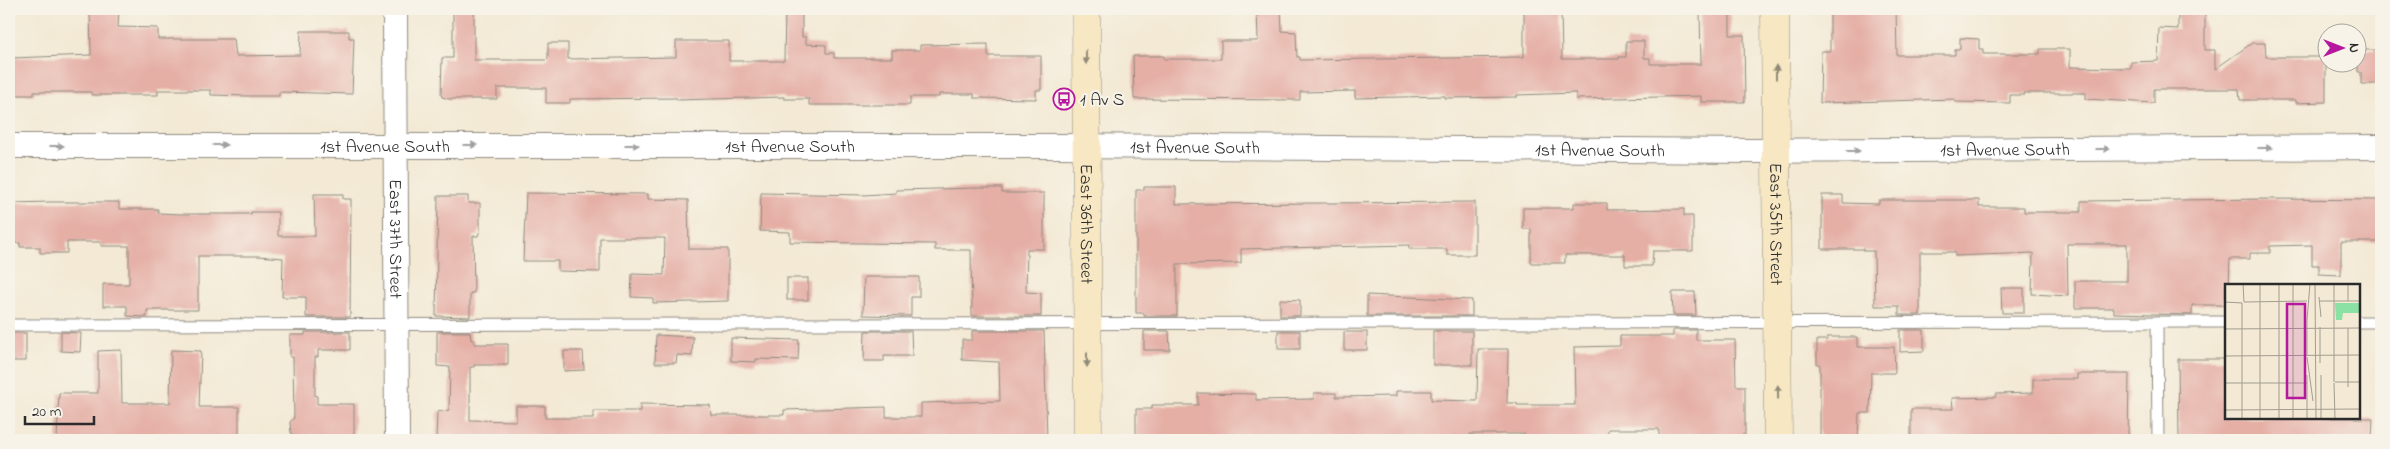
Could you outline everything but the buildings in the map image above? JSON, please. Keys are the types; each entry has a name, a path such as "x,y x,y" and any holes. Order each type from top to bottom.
{"street":[{"name":"East 37th Street","path":"395,9 397,440"},
{"name":"East 36th Street","path":"1086,9 1088,440"},
{"name":"East 35th Street","path":"1775,9 1778,440"},
{"name":"1st Avenue South","path":"9,146 396,144 1087,146 1776,151 2381,147"}],"lane":[{"path":"2157,322 2158,440"},
{"path":"9,325 2225,322"},
{"path":"2360,322 2381,322"}],"place":[{"name":"1 Av S","path":"1064,99"}]}
